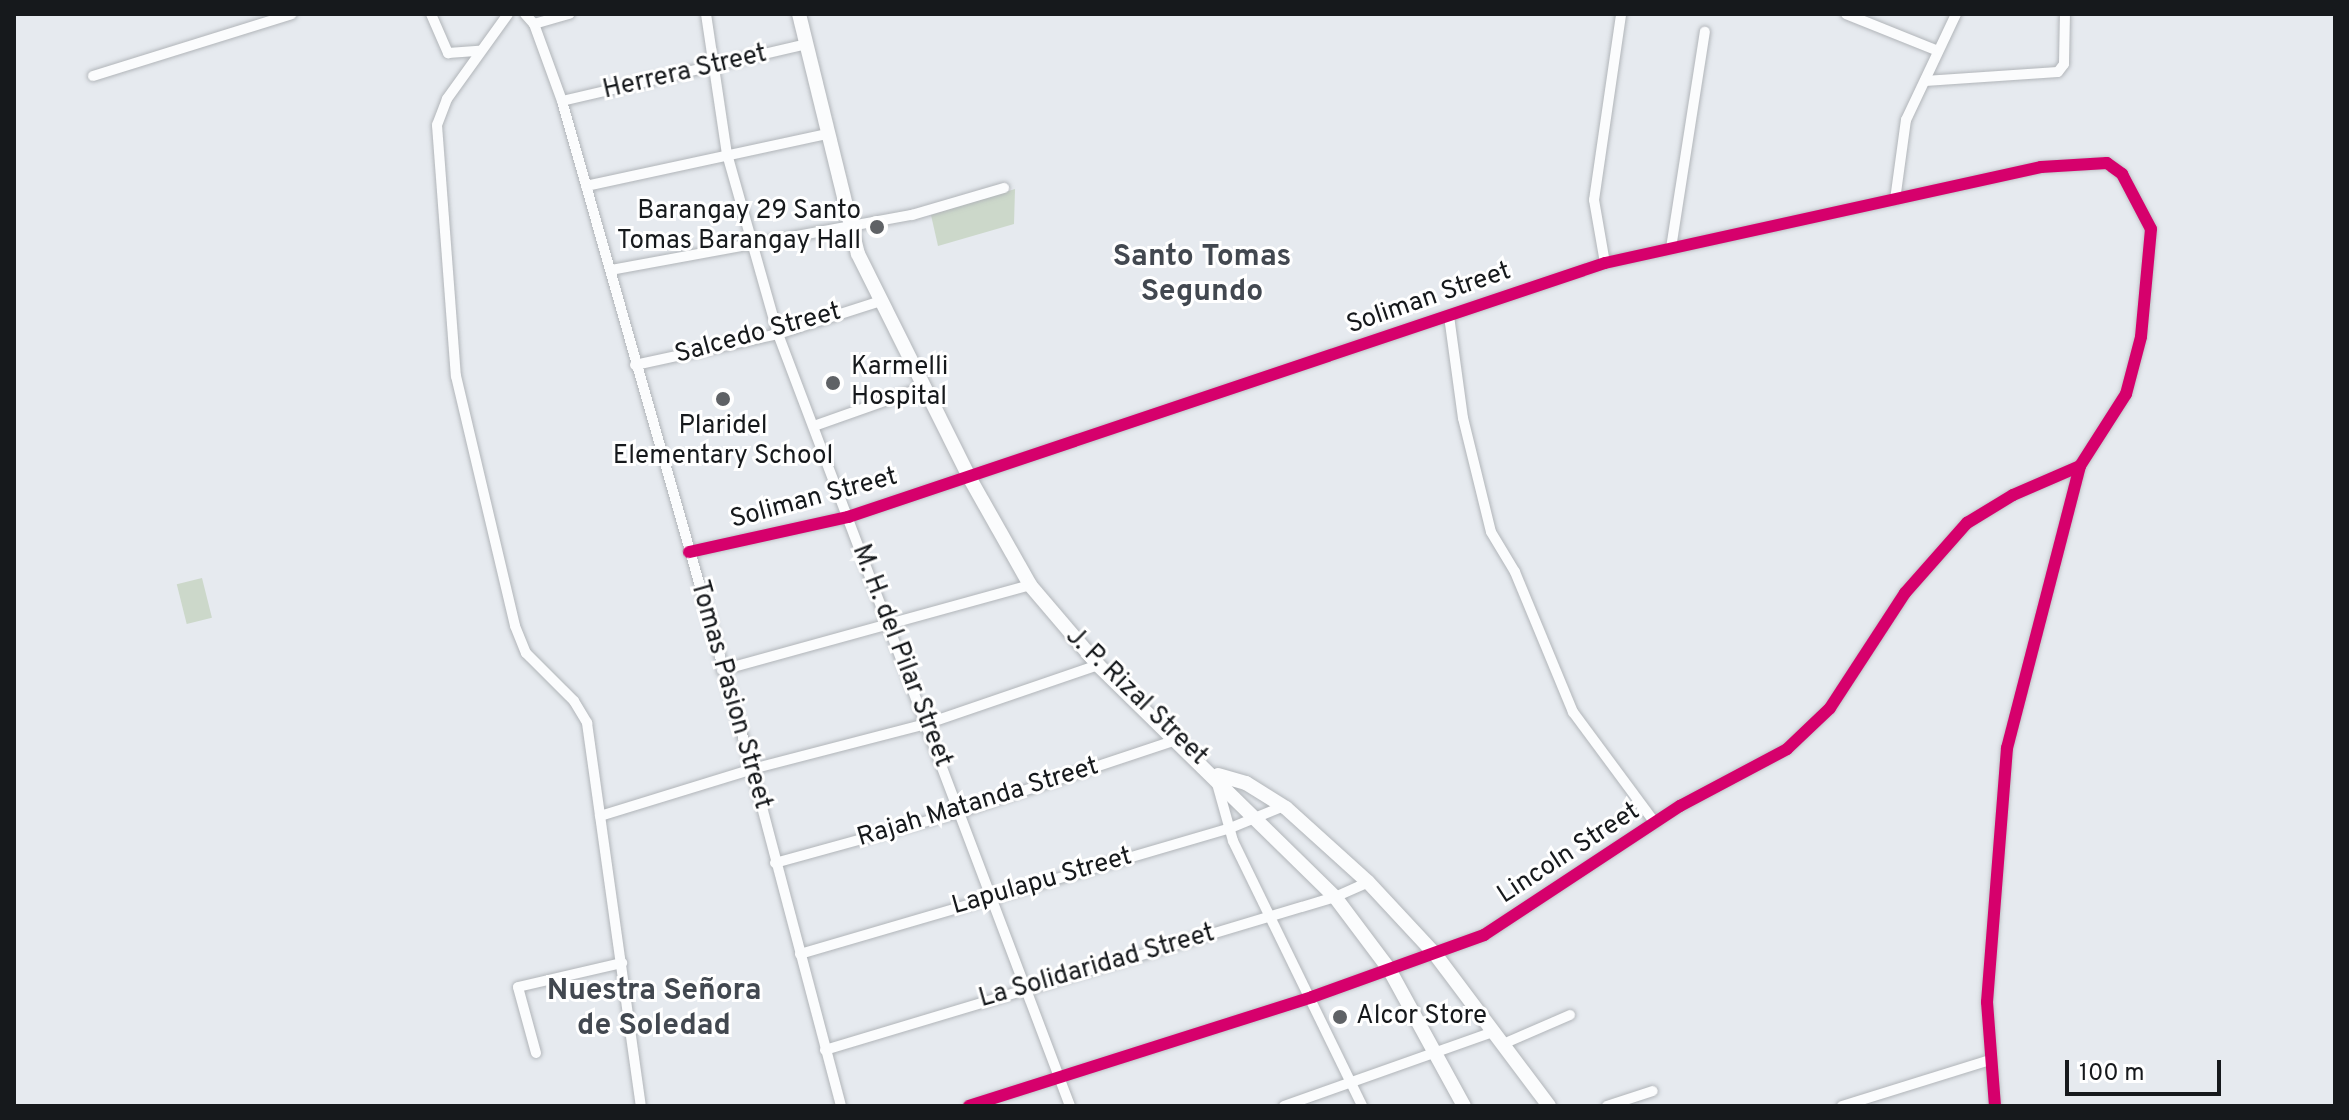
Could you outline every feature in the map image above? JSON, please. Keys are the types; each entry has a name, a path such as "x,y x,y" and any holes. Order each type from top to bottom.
{"main road":[{"name":"J. P. Rizal Street","path":"799,14 847,226 858,254 969,477 1030,585 1098,665 1215,773 1335,897 1389,969 1464,1106"},
{"path":"1215,773 1246,783 1284,806 1368,882 1435,954 1549,1106"}],"street":[{"path":"93,76 292,14"},
{"path":"431,14 448,53 479,51"},
{"path":"508,14 447,99 437,125 459,404 515,626 526,653 582,712 641,1106"},
{"name":"Tomas Pasion Street","path":"525,14 534,24 562,101 611,270 635,365 752,769 841,1106"},
{"path":"534,24 570,14"},
{"name":"M. H. del Pilar Street","path":"706,14 727,154 750,245 778,334 890,623 989,898 1070,1106"},
{"path":"1605,263 1594,200 1621,14"},
{"path":"1846,14 1938,51"},
{"path":"1895,200 1903,129 1956,14"},
{"path":"1925,81 2058,72 2064,64 2065,14"},
{"path":"1671,248 1705,32"},
{"name":"Herrera Street","path":"562,101 715,68 807,44"},
{"path":"586,186 827,134"},
{"name":"Soliman Street","path":"689,552 848,517 1605,263 2041,167 2097,161 2122,174 2147,219 2151,239 2135,371 2080,466"},
{"path":"611,270 912,215 1004,188"},
{"name":"Salcedo Street","path":"635,365 778,334 881,301"},
{"path":"1449,316 1471,457 1495,542 1515,572 1573,712 1655,823"},
{"path":"814,426 924,387"},
{"path":"1995,1106 1987,1002 2003,771 2080,466"},
{"name":"Lincoln Street","path":"969,1106 1312,997 1484,935 1655,823 1798,741 1830,708 1928,563 1967,523 2013,495 2080,466"},
{"path":"722,670 1030,585"},
{"path":"600,816 752,769 926,724 1098,665"},
{"name":"Rajah Matanda Street","path":"775,863 960,812 1179,739"},
{"path":"1215,773 1228,829 1312,997 1362,1106"},
{"name":"Lapulapu Street","path":"800,954 1228,829 1284,806"},
{"name":"La Solidaridad Street","path":"825,1050 1023,987 1335,897 1368,882"},
{"path":"536,1053 518,987 622,963"},
{"path":"1284,1106 1570,1015"},
{"path":"1842,1106 1990,1060"},
{"path":"1607,1106 1653,1091"}],"green space":[{"path":"1015,189 1014,224 938,246 931,215"},
{"path":"202,578 212,618 187,624 177,584"}],"cycle path":[{"path":"689,552 848,517 1605,263 2041,167 2107,163 2122,174 2151,229 2141,337 2126,394 2080,466 2007,748 1987,1002 1995,1106"},
{"path":"969,1106 1312,997 1484,935 1680,806 1787,749 1830,708 1905,593 1967,523 2013,495 2080,466"}],"place":[{"name":"Barangay 29 Santo Tomas Barangay Hall","path":"877,227"},
{"name":"Karmelli Hospital","path":"833,383"},
{"name":"Plaridel Elementary School","path":"723,399"},
{"name":"Alcor Store","path":"1340,1017"}],"district":[{"name":"Santo Tomas Segundo","path":"1202,275"},
{"name":"Nuestra Señora de Soledad","path":"654,1009"}]}
